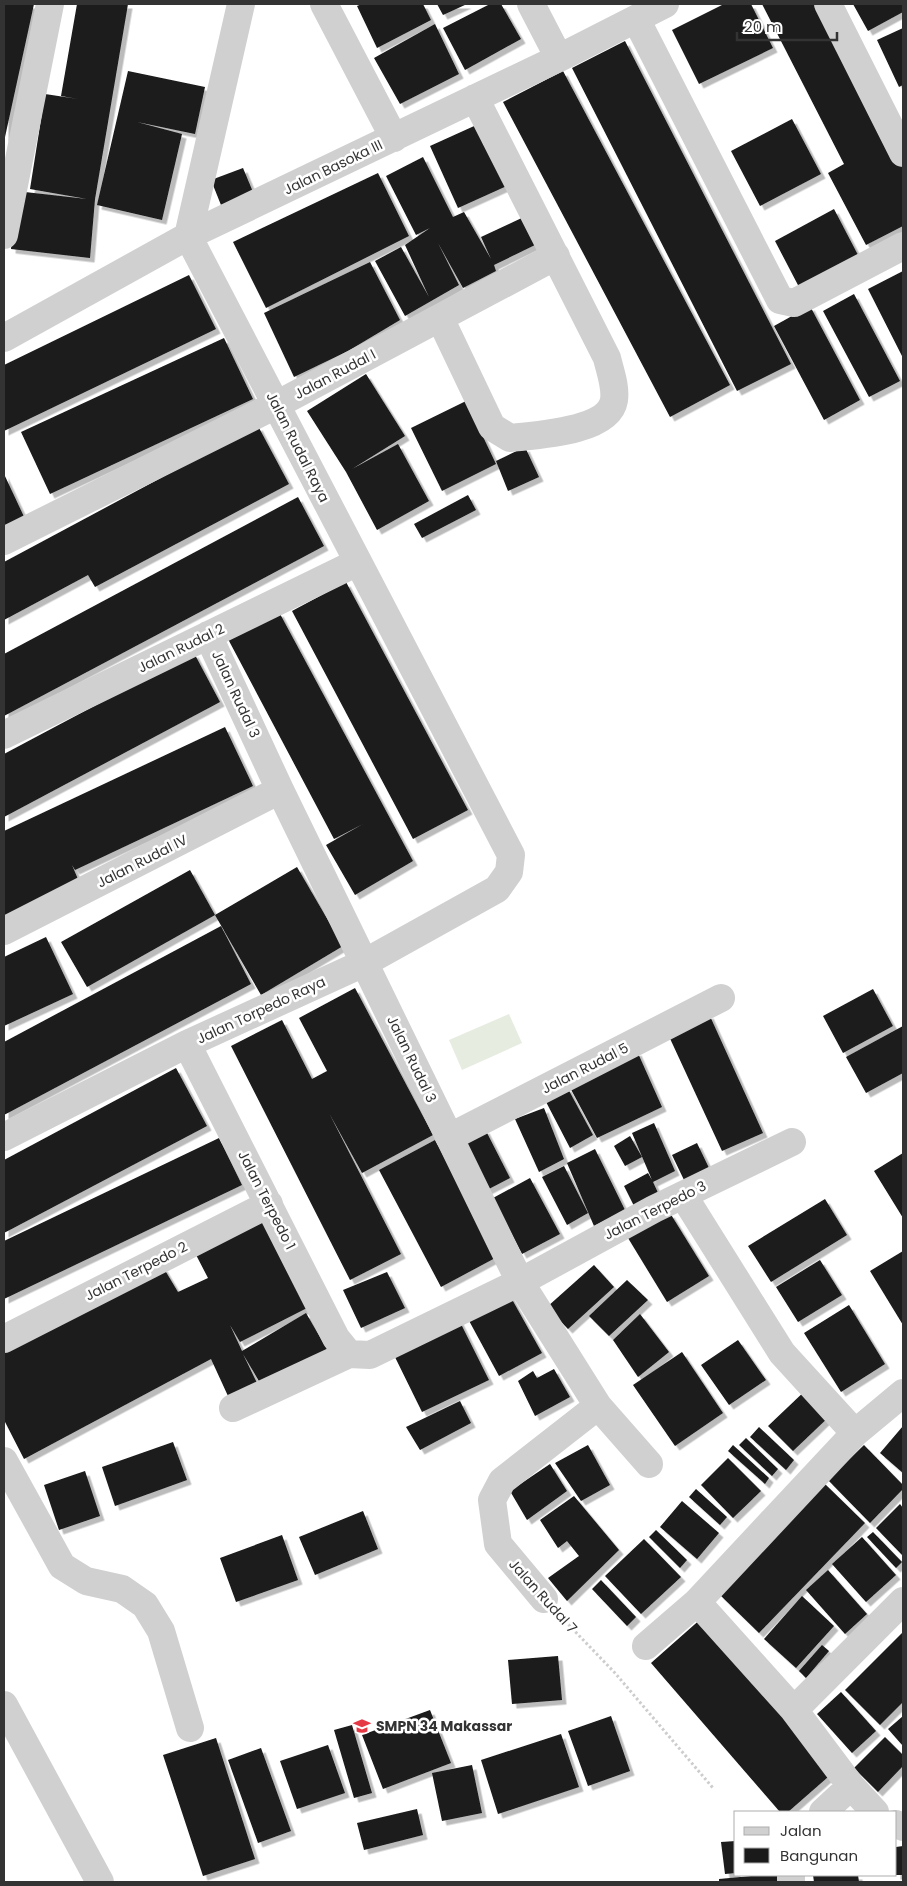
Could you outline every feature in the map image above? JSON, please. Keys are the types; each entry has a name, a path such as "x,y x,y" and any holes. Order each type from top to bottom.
{"street":[{"path":"4,235 50,4"},
{"path":"188,236 241,4"},
{"path":"324,4 394,138"},
{"path":"531,4 559,58"},
{"name":"Jalan Basoka III","path":"4,338 188,236 559,58 665,4"},
{"path":"828,4 903,153"},
{"path":"636,19 780,300 794,303 903,246"},
{"path":"440,318 492,427 503,436 510,438 565,431 597,421 610,410 614,400 607,358 475,98"},
{"name":"Jalan Rudal Raya","path":"188,236 511,855 509,872"},
{"name":"Jalan Rudal I","path":"4,540 276,405 556,256"},
{"name":"Jalan Rudal 2","path":"4,735 358,562"},
{"name":"Jalan Rudal 3","path":"208,634 280,790 520,1282 598,1406 649,1464"},
{"name":"Jalan Rudal IV","path":"4,931 280,790"},
{"name":"Jalan Torpedo Raya","path":"4,1137 187,1044 364,963 497,889 509,872"},
{"name":"Jalan Rudal 5","path":"450,1137 721,998"},
{"name":"Jalan Terpedo 1","path":"187,1044 336,1338 349,1354"},
{"name":"Jalan Terpedo 3","path":"349,1354 370,1355 520,1282 683,1195 792,1142"},
{"path":"683,1195 782,1353 855,1433"},
{"name":"Jalan Terpedo 2","path":"4,1339 269,1204"},
{"path":"233,1408 349,1354"},
{"path":"646,1646 697,1602 855,1433 903,1393"},
{"name":"Jalan Rudal 7","path":"544,1600 498,1544 492,1500 502,1481 598,1406"},
{"path":"4,1461 62,1566 86,1581 122,1589 145,1605 161,1631 190,1728"},
{"path":"697,1602 794,1710 851,1786 874,1811"},
{"path":"794,1710 903,1602"},
{"path":"4,1705 100,1882"},
{"path":"824,1811 851,1786"}],"path":[{"name":"Jalan Rudal 7","path":"544,1600 615,1673 713,1788"}],"shaded area":[{"path":"509,1014 522,1043 462,1070 449,1040"}],"building":[{"path":"4,4 34,4 5,137 4,137"},
{"path":"77,4 128,4 95,199 90,258 11,249 16,191 87,199 30,189 45,94 78,99 61,96"},
{"path":"362,4 423,4 431,20 377,48 357,6"},
{"path":"437,4 467,4 443,15"},
{"path":"490,4 501,4 521,39 465,70 443,28"},
{"path":"724,4 751,4 773,48 699,84 672,30"},
{"path":"762,4 820,4 903,166 903,226 866,245 828,173 844,164"},
{"path":"853,4 903,4 903,12 868,31"},
{"path":"435,24 459,74 400,104 374,58"},
{"path":"903,28 903,85 899,87 877,40"},
{"path":"625,41 791,364 737,391 572,68"},
{"path":"128,71 205,87 195,134 137,122 182,134 162,220 97,205"},
{"path":"563,71 730,385 670,417 503,102"},
{"path":"792,119 821,174 760,206 731,151"},
{"path":"483,122 511,184 458,208 430,146"},
{"path":"423,157 453,217 464,212 491,259 481,237 526,216 539,243 494,265 496,271 463,288 438,243 459,285 405,316 375,261 401,247 429,297 405,245 430,228 416,235 386,176"},
{"path":"243,168 253,192 221,205 211,180"},
{"path":"378,173 409,236 266,308 233,242"},
{"path":"834,209 858,255 799,287 775,241"},
{"path":"370,262 400,320 348,351 294,377 264,313"},
{"path":"903,271 903,358 868,289"},
{"path":"189,275 216,329 4,431 4,365"},
{"path":"854,294 900,381 869,397 823,311"},
{"path":"810,306 860,400 824,420 774,326"},
{"path":"224,338 253,399 50,494 21,432"},
{"path":"366,374 405,436 352,469 398,444 429,501 377,530 346,472 307,411"},
{"path":"466,401 496,464 442,491 411,428"},
{"path":"258,426 289,484 95,587 88,575 4,620 4,562"},
{"path":"525,447 539,477 508,491 496,461"},
{"path":"4,474 26,521 4,532"},
{"path":"468,495 476,510 422,538 414,524"},
{"path":"298,497 324,546 4,716 4,654"},
{"path":"346,582 468,810 413,839 292,611"},
{"path":"279,612 413,861 355,895 326,845 363,824 334,839 228,639"},
{"path":"194,653 220,702 4,817 4,754"},
{"path":"225,727 253,786 75,870 72,865 80,884 4,919 4,831"},
{"path":"297,867 343,946 261,995 215,915"},
{"path":"190,870 215,915 87,987 61,942"},
{"path":"221,926 251,984 4,1115 4,1042"},
{"path":"46,937 73,994 4,1026 4,957"},
{"path":"355,988 433,1135 362,1173 329,1113 401,1254 350,1280 231,1046 282,1020 312,1079 327,1071 299,1018"},
{"path":"873,989 893,1026 843,1053 823,1016"},
{"path":"709,1014 763,1133 722,1151 667,1032"},
{"path":"903,1026 903,1073 866,1093 846,1057"},
{"path":"637,1051 662,1107 597,1138 567,1082"},
{"path":"176,1068 207,1126 4,1233 4,1160"},
{"path":"567,1087 593,1135 570,1148 544,1098"},
{"path":"544,1108 564,1159 539,1172 515,1119"},
{"path":"654,1123 675,1171 653,1182 659,1195 635,1208 624,1186 648,1173 652,1180 632,1133"},
{"path":"485,1129 510,1178 485,1191 459,1141"},
{"path":"630,1136 642,1157 625,1166 614,1146"},
{"path":"219,1138 242,1185 4,1299 4,1241"},
{"path":"435,1140 497,1257 441,1287 379,1170"},
{"path":"697,1143 709,1168 684,1180 672,1155"},
{"path":"595,1149 625,1210 594,1226 567,1163"},
{"path":"903,1153 903,1218 874,1171"},
{"path":"564,1166 588,1213 567,1225 542,1177"},
{"path":"530,1178 560,1234 522,1254 493,1198"},
{"path":"825,1199 847,1235 771,1282 748,1246"},
{"path":"670,1213 709,1276 667,1302 628,1238"},
{"path":"263,1215 309,1307 240,1342 230,1325 242,1351 306,1313 328,1351 263,1388 243,1354 257,1383 228,1396 211,1359 24,1459 4,1420 4,1350 163,1267 178,1292 208,1278 193,1249"},
{"path":"903,1251 903,1325 870,1271"},
{"path":"820,1260 842,1295 798,1322 776,1287"},
{"path":"594,1265 614,1287 568,1329 547,1307"},
{"path":"387,1272 405,1308 361,1328 343,1290"},
{"path":"627,1280 648,1300 609,1336 589,1316"},
{"path":"509,1294 542,1353 499,1376 467,1317"},
{"path":"849,1305 885,1364 841,1392 804,1333"},
{"path":"640,1314 669,1352 638,1377 613,1340"},
{"path":"458,1318 489,1380 422,1412 392,1351"},
{"path":"738,1340 766,1380 729,1405 701,1365"},
{"path":"682,1352 723,1413 675,1446 633,1385"},
{"path":"554,1369 570,1397 535,1416 518,1381 533,1371 537,1378"},
{"path":"808,1388 833,1413 793,1451 768,1426"},
{"path":"460,1401 471,1423 420,1450 406,1427"},
{"path":"903,1426 903,1473 880,1453"},
{"path":"759,1427 794,1460 786,1470 750,1437"},
{"path":"746,1438 778,1469 772,1476 739,1445"},
{"path":"173,1442 187,1480 115,1506 102,1467"},
{"path":"588,1445 610,1485 581,1501 555,1463"},
{"path":"733,1445 769,1478 765,1484 728,1451"},
{"path":"864,1445 903,1485 903,1489 870,1523 828,1480"},
{"path":"728,1458 761,1491 733,1518 701,1485"},
{"path":"550,1464 567,1491 527,1520 510,1491"},
{"path":"85,1471 100,1516 59,1530 44,1485"},
{"path":"825,1484 865,1523 759,1633 719,1594"},
{"path":"696,1489 727,1517 720,1525 689,1497"},
{"path":"574,1496 619,1550 567,1601 548,1578 579,1556 567,1541 558,1548 540,1520"},
{"path":"682,1501 719,1533 697,1559 660,1527"},
{"path":"900,1504 903,1508 903,1556 876,1528"},
{"path":"363,1511 378,1549 315,1575 299,1537"},
{"path":"656,1530 687,1560 680,1568 649,1537"},
{"path":"873,1532 902,1562 896,1568 867,1537"},
{"path":"282,1535 298,1580 236,1602 220,1558"},
{"path":"862,1537 896,1575 866,1602 832,1564"},
{"path":"644,1539 681,1577 641,1614 605,1576"},
{"path":"828,1570 867,1614 845,1634 806,1590"},
{"path":"601,1580 636,1617 627,1626 592,1589"},
{"path":"802,1596 834,1626 796,1668 764,1639"},
{"path":"703,1617 836,1770 789,1811 779,1811 651,1663"},
{"path":"903,1632 903,1702 880,1725 845,1690"},
{"path":"822,1645 829,1651 806,1678 799,1671"},
{"path":"558,1656 562,1700 512,1704 508,1660"},
{"path":"841,1692 876,1731 852,1753 817,1714"},
{"path":"430,1710 451,1763 383,1789 362,1735"},
{"path":"611,1716 630,1771 588,1786 568,1731"},
{"path":"903,1716 903,1746 888,1729"},
{"path":"352,1725 372,1793 354,1798 334,1730"},
{"path":"561,1734 579,1787 498,1814 481,1760"},
{"path":"885,1737 903,1755 903,1766 878,1792 854,1768"},
{"path":"216,1738 255,1859 203,1876 163,1755"},
{"path":"328,1745 345,1793 297,1809 280,1761"},
{"path":"261,1748 291,1831 258,1843 228,1760"},
{"path":"472,1765 482,1813 442,1821 432,1773"},
{"path":"417,1809 423,1835 364,1850 357,1823"},
{"path":"734,1841 734,1873 725,1874 721,1842"},
{"path":"903,1846 903,1875 897,1875 897,1847"},
{"path":"751,1876 785,1876 786,1882 719,1882 719,1879"},
{"path":"813,1876 858,1876 859,1882 814,1882"}],"place":[{"name":"SMPN 34 Makassar","path":"362,1726"}]}
